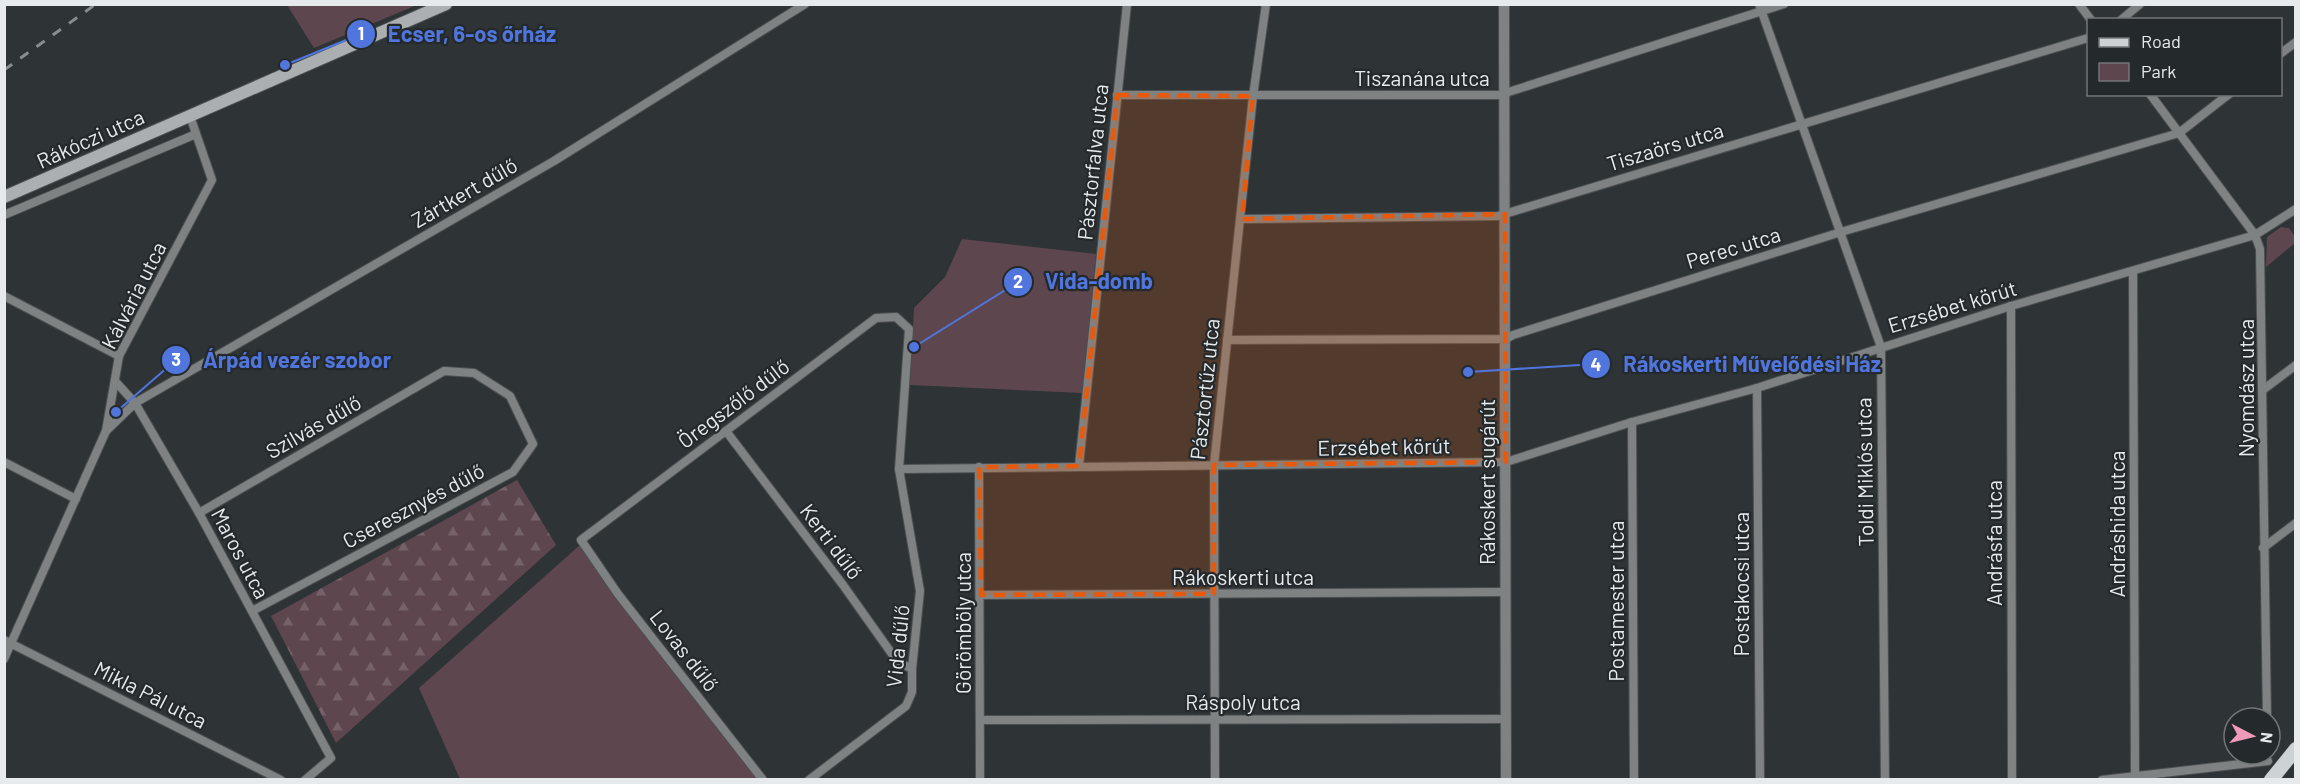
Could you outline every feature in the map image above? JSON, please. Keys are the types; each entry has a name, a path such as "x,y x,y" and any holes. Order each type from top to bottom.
{"main road":[{"name":"Rákóczi utca","path":"4,197 446,4"},
{"path":"2276,774 2295,749"}],"street":[{"name":"Zártkert dűlő","path":"135,403 554,161 805,4"},
{"name":"Pásztorfalva utca","path":"1079,466 1127,4"},
{"name":"Pásztortűz utca","path":"1215,780 1214,465 1242,219 1253,96 1266,4"},
{"name":"Rákoskert sugárút","path":"1504,4 1506,780"},
{"name":"Tiszanána utca","path":"1118,95 1504,93 1760,8 1784,4"},
{"path":"2079,4 2090,18"},
{"path":"2123,18 2140,4"},
{"name":"Toldi Miklós utca","path":"1760,8 1803,123 1881,347 1885,780"},
{"name":"Tiszaörs utca","path":"1242,219 1505,214 2087,38"},
{"path":"2282,52 2295,42"},
{"name":"Nyomdász utca","path":"2152,96 2255,235 2262,266 2263,548 2267,706"},
{"name":"Perec utca","path":"1227,340 1506,339 1841,232 2180,133 2226,96"},
{"name":"Kálvária utca","path":"4,659 8,642 106,431 119,356 212,180 190,116"},
{"path":"4,215 196,134"},
{"name":"Erzsébet körút","path":"899,469 1506,462 1632,422 1757,387 2011,306 2255,235 2295,209"},
{"name":"Andráshida utca","path":"2133,272 2135,776"},
{"path":"4,296 119,356"},
{"name":"Andrásfa utca","path":"2011,306 2012,780"},
{"name":"Öregszőlő dűlő","path":"581,540 876,318 896,317 909,328"},
{"name":"Vida dűlő","path":"809,780 906,706 912,692 912,669 920,591 899,469 909,328"},
{"path":"2264,389 2295,365"},
{"name":"Szilvás dűlő","path":"199,513 444,371 474,374 510,396"},
{"name":"Maros utca","path":"115,381 135,403 199,513 331,758 305,780"},
{"name":"Postakocsi utca","path":"1757,387 1760,780"},
{"name":"Cseresznyés dűlő","path":"252,611 513,472 533,444 510,396"},
{"path":"106,431 135,403"},
{"name":"Postamester utca","path":"1632,422 1634,780"},
{"name":"Kerti dűlő","path":"726,431 843,585 897,662 912,669"},
{"path":"4,462 76,499"},
{"name":"Görömböly utca","path":"979,467 981,780"},
{"path":"2263,548 2295,523"},
{"name":"Lovas dűlő","path":"581,540 618,594 763,780"},
{"name":"Rákoskerti utca","path":"981,595 1506,592"},
{"name":"Mikla Pál utca","path":"8,642 281,780"},
{"name":"Ráspoly utca","path":"980,720 1506,719"},
{"path":"2102,780 2222,764"}],"highlighted area":[{"path":"1117,95 1253,96 1242,219 1505,214 1506,462 1214,465 1214,594 981,595 979,467 1079,466"}],"green space":[{"path":"287,5 417,5 314,48"},
{"path":"2281,227 2289,228 2295,237 2295,243 2266,267 2267,237"},
{"path":"962,239 1096,254 1082,393 910,385 914,308 945,277"},
{"path":"517,480 556,545 336,743 271,616"},
{"path":"580,545 759,779 460,779 419,688"}],"railway":[{"path":"4,70 96,4"}],"place":[{"name":"Ecser, 6-os őrház","path":"285,65"},
{"name":"Vida-domb","path":"914,347"},
{"name":"Rákoskerti Művelődési Ház","path":"1468,372"},
{"name":"Árpád vezér szobor","path":"116,412"}]}
